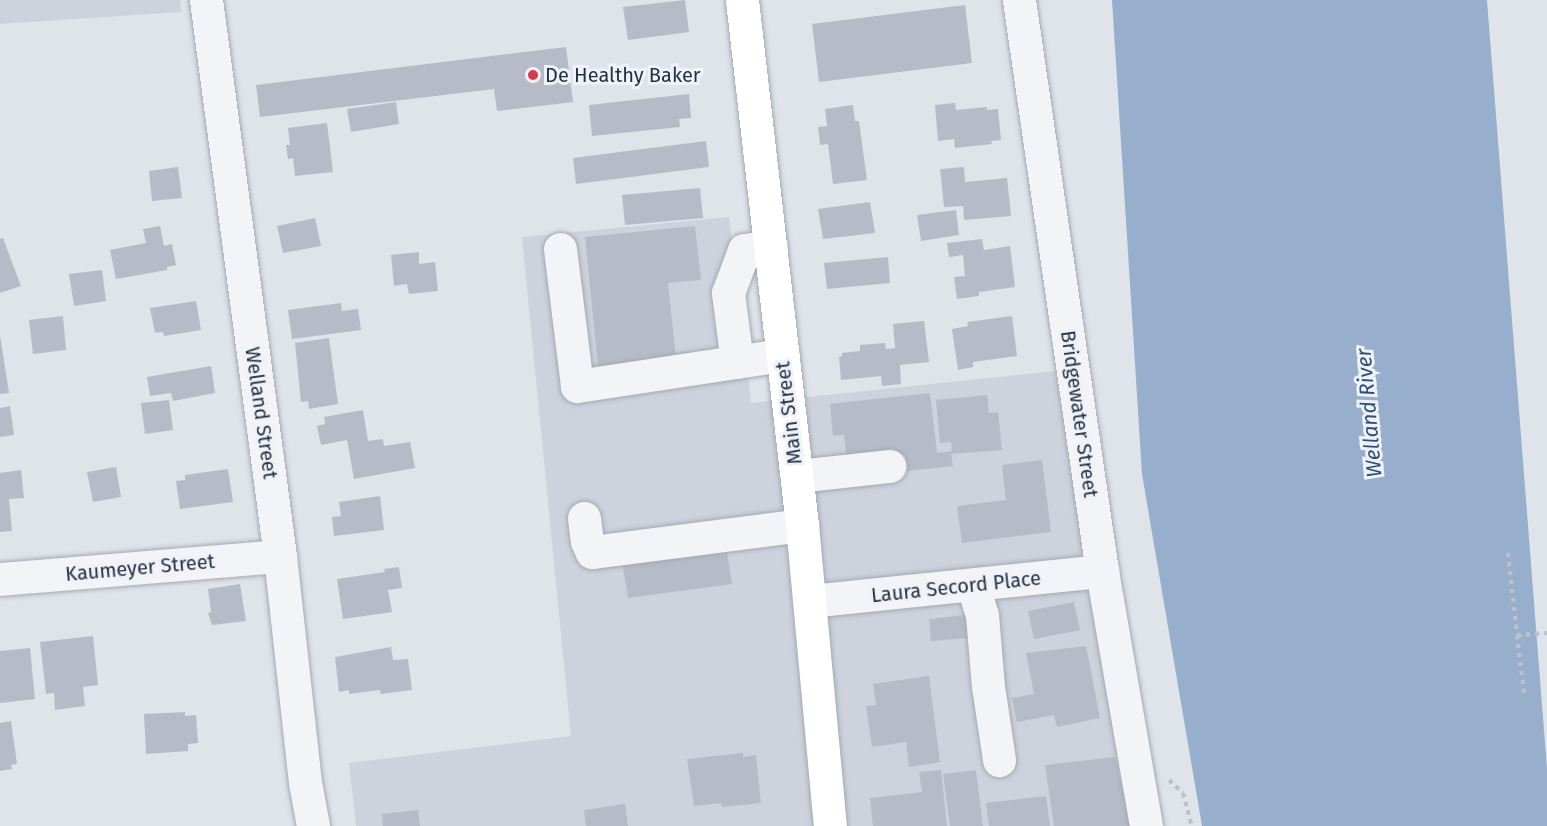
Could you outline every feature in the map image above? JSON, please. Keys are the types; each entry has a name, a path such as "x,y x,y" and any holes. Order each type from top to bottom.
{"main road":[{"name":"Main Street","path":"742,0 797,476 830,826"}],"street":[{"name":"Welland Street","path":"206,0 280,556 305,782 313,826"},
{"name":"Bridgewater Street","path":"1019,0 1102,572 1146,826"},
{"path":"737,362 728,293 744,250 771,246"},
{"path":"560,249 577,386 783,355"},
{"path":"797,476 889,466"},
{"path":"584,518 587,541 592,552 802,525"},
{"name":"Kaumeyer Street","path":"0,579 280,556"},
{"name":"Laura Secord Place","path":"810,601 1102,572"},
{"path":"973,586 982,615 988,686 999,760"}],"path":[{"path":"1508,553 1524,693"},
{"path":"1517,635 1547,633"}],"shaded area":[{"path":"0,0 180,0 181,12 0,24"},
{"path":"729,217 751,403 1055,371 1133,826 356,826 349,763 571,736 522,237"}],"water":[{"name":"Welland River","path":"1112,0 1487,0 1547,769 1547,826 1202,826 1142,474"}],"building":[{"path":"685,0 689,32 628,40 623,7"},
{"path":"965,5 972,63 819,82 812,24"},
{"path":"566,47 573,102 497,111 494,89 260,117 256,85"},
{"path":"689,94 691,118 679,119 680,127 592,136 589,105"},
{"path":"396,102 399,124 351,132 347,109"},
{"path":"955,103 956,110 987,107 987,110 998,109 1001,140 991,141 992,144 955,148 954,139 938,141 935,105"},
{"path":"853,105 855,121 859,121 867,180 833,184 828,144 820,145 818,127 827,126 825,109"},
{"path":"327,123 333,172 295,176 293,158 288,159 286,145 290,145 288,128"},
{"path":"706,141 709,167 576,184 573,158"},
{"path":"178,167 182,198 152,201 149,171"},
{"path":"964,167 965,182 1007,178 1011,216 964,220 963,206 944,207 940,169"},
{"path":"700,188 703,218 625,225 622,195"},
{"path":"870,202 875,233 823,239 818,209"},
{"path":"956,210 959,235 921,241 917,215"},
{"path":"315,218 321,246 283,253 277,226"},
{"path":"160,226 164,246 172,244 176,265 167,267 167,270 116,279 110,250 146,243 143,229"},
{"path":"695,226 701,280 668,283 676,358 598,366 585,237"},
{"path":"3,238 21,286 0,293 0,239"},
{"path":"982,239 984,250 1010,246 1015,287 979,292 979,296 957,299 954,277 965,276 963,255 949,257 947,243"},
{"path":"419,252 419,264 435,262 438,291 409,294 407,284 394,286 391,255"},
{"path":"888,257 890,283 827,289 824,263"},
{"path":"102,270 106,301 74,306 69,274"},
{"path":"196,301 201,330 164,336 163,332 155,333 150,308"},
{"path":"341,303 342,311 358,309 361,330 292,339 288,310"},
{"path":"63,316 66,350 33,354 29,320"},
{"path":"1012,316 1017,356 973,362 973,367 958,370 952,329 968,326 967,322"},
{"path":"924,321 929,362 900,365 901,384 882,386 881,376 841,380 839,357 842,353 860,351 860,345 885,343 886,349 895,348 893,324"},
{"path":"0,335 9,393 0,394"},
{"path":"329,338 338,404 309,409 308,401 301,402 295,343"},
{"path":"211,366 215,393 173,401 171,393 150,396 147,377"},
{"path":"930,393 937,453 952,451 951,442 940,443 936,400 987,395 989,413 998,412 1002,450 951,454 953,466 907,471 905,455 847,462 844,435 833,436 830,404"},
{"path":"169,400 173,430 145,434 141,403"},
{"path":"10,406 14,435 0,437 0,408"},
{"path":"363,410 368,441 383,439 384,446 410,442 415,468 354,479 347,440 321,445 317,426 325,424 324,417"},
{"path":"1042,460 1051,532 962,543 957,506 1006,500 1002,465"},
{"path":"116,467 121,497 93,502 87,472"},
{"path":"228,469 233,502 180,509 176,481 185,480 185,475"},
{"path":"21,470 24,498 9,499 12,531 0,532 0,473"},
{"path":"380,496 384,530 334,536 332,517 341,516 339,502"},
{"path":"726,546 732,584 628,598 622,561"},
{"path":"399,567 402,588 388,590 392,612 343,619 337,579 385,572 384,569"},
{"path":"240,584 246,621 212,625 208,613 211,612 208,589"},
{"path":"1074,602 1080,630 1034,639 1028,611"},
{"path":"966,615 968,638 931,641 929,619"},
{"path":"93,636 98,685 83,687 85,706 55,710 54,693 46,694 40,642"},
{"path":"1086,646 1100,718 1057,727 1054,715 1017,722 1012,698 1034,694 1026,653"},
{"path":"391,647 393,660 408,659 412,690 381,694 380,690 349,694 349,690 339,692 335,657"},
{"path":"30,648 35,699 0,703 0,651"},
{"path":"929,676 940,762 909,767 906,742 872,747 866,706 876,705 873,684"},
{"path":"185,712 185,716 196,715 198,743 188,744 188,751 146,754 144,714"},
{"path":"11,721 17,764 11,765 12,769 0,771 0,723"},
{"path":"743,753 743,757 756,755 761,803 722,807 721,803 694,806 687,759"},
{"path":"1115,757 1131,826 1054,826 1045,765"},
{"path":"941,770 947,826 873,826 870,798 922,792 919,772"},
{"path":"976,770 983,826 950,826 943,774"},
{"path":"1046,796 1050,826 989,826 986,803"},
{"path":"625,804 628,826 586,826 584,810"},
{"path":"418,810 420,826 383,826 382,814"}],"place":[{"name":"De Healthy Baker","path":"533,75"}]}
